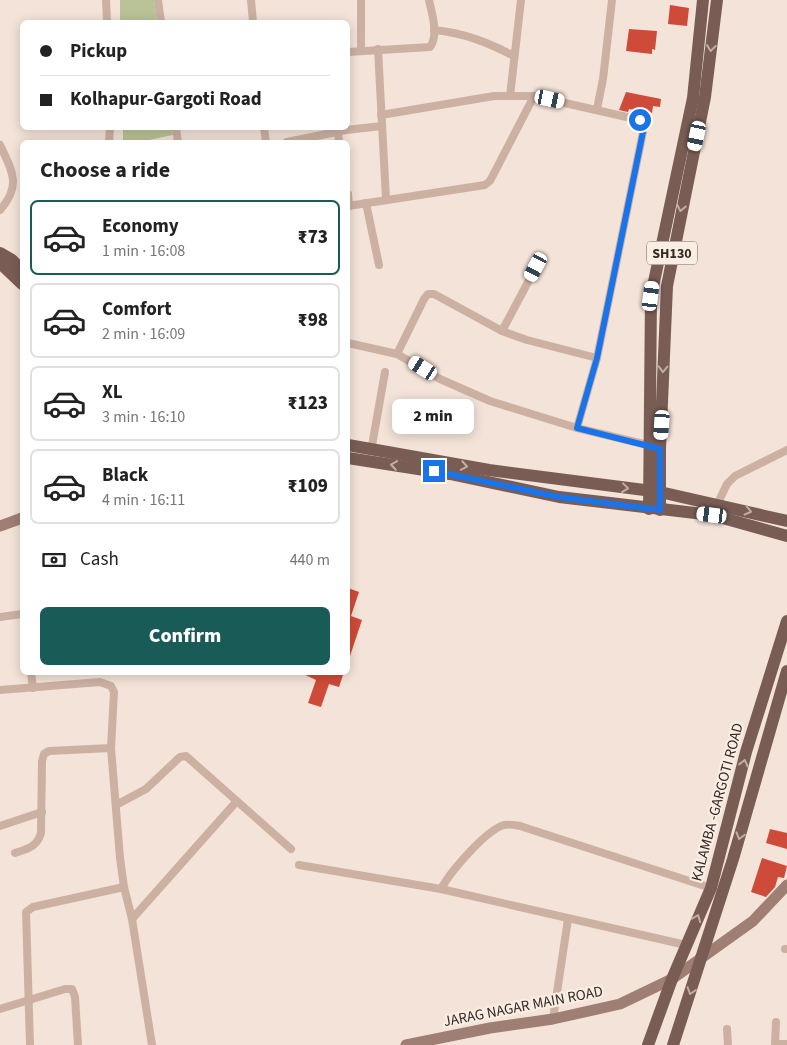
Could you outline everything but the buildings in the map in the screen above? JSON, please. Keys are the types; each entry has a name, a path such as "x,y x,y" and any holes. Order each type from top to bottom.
{"main road":[{"name":"SH130","path":"654,509 652,284 693,98 702,0"},
{"name":"SH130","path":"654,447 667,286 705,97 716,0"},
{"path":"0,254 12,260 20,268"},
{"path":"0,263 20,282"},
{"path":"350,446 370,455 559,497 654,509 715,509 787,521"},
{"path":"350,458 370,455 655,491 715,509 787,536"},
{"name":"KALAMBA -GARGOTI ROAD","path":"648,1045 672,978 711,888 746,752 787,621"},
{"path":"673,1045 733,859 787,671"}],"street":[{"path":"106,0 107,20"},
{"path":"158,0 161,20"},
{"path":"251,0 253,20"},
{"path":"360,50 361,0"},
{"path":"350,52 430,47 434,41 434,30 429,0"},
{"path":"510,96 521,0"},
{"path":"597,109 603,79 612,0"},
{"path":"434,30 454,32 481,39 514,56"},
{"path":"378,49 386,199"},
{"path":"381,115 494,96 534,96 640,120 644,127 597,358 577,428"},
{"path":"350,206 485,185 490,181 534,96"},
{"path":"297,140 382,126"},
{"path":"338,132 339,140"},
{"path":"0,145 10,166 14,186 11,195 0,210"},
{"path":"366,203 379,265"},
{"path":"502,331 536,267"},
{"path":"397,354 428,294 434,294 502,331 527,340 597,358"},
{"path":"350,343 397,354 440,379 490,401 577,428 654,447"},
{"path":"370,455 384,372"},
{"path":"715,509 727,484 735,476 787,450"},
{"path":"0,526 20,519"},
{"path":"0,617 20,614"},
{"path":"31,675 33,688"},
{"path":"0,690 100,682 111,686 114,692 111,748 124,887 132,919 152,1045"},
{"path":"15,854 33,846 39,841 42,812 42,761 44,754 49,751 111,748"},
{"path":"116,805 146,788 180,757 186,756 291,849"},
{"path":"132,919 236,802"},
{"path":"0,826 42,812"},
{"path":"441,889 450,872 493,830 505,825 520,826 711,888"},
{"path":"299,865 441,889 686,945"},
{"name":"JARAG NAGAR MAIN ROAD","path":"406,1045 490,1028 553,1019 620,1004 672,978 753,921 787,885"},
{"path":"30,1045 26,912 33,907 124,887"},
{"path":"553,1019 568,919"},
{"path":"0,1009 72,989 75,997 78,1045"},
{"path":"776,1022 775,1044 787,1044"},
{"path":"727,1029 728,1045"}],"green space":[{"path":"120,0 154,0 157,20 120,20"},
{"path":"123,130 172,130 173,135 149,140 123,140"}],"route":[{"path":"434,471 559,497 660,510 660,449 577,428 597,358 644,127 640,120"}]}
